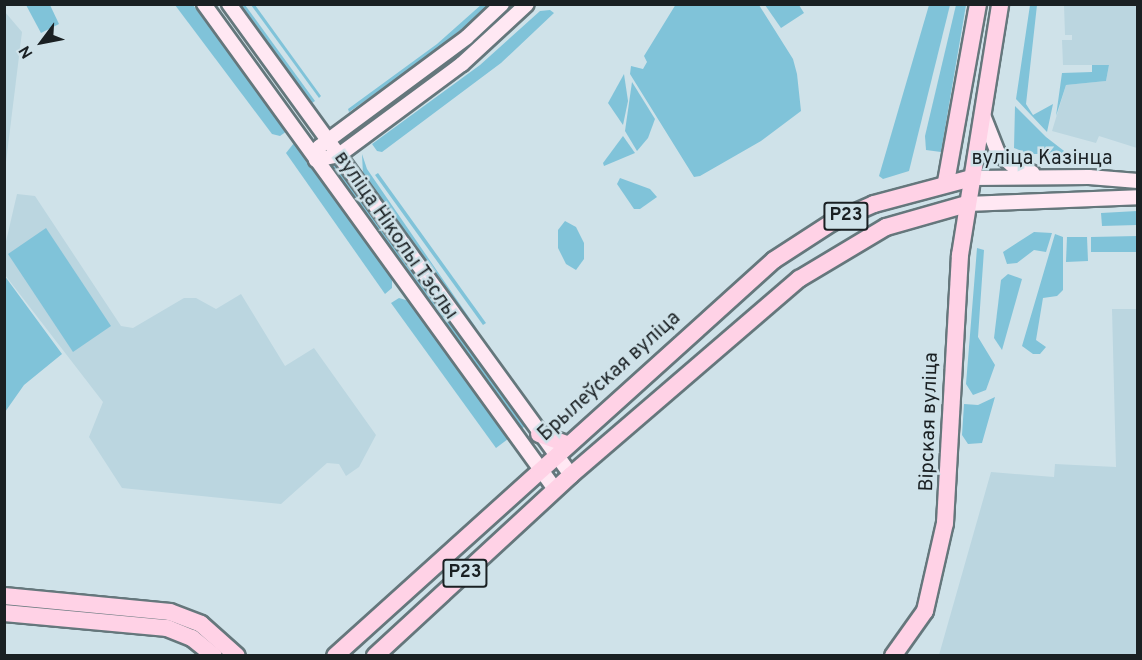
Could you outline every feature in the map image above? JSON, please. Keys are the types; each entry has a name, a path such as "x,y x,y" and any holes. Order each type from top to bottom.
{"main road":[{"name":"вуліца Ніколы Тэслы","path":"204,4 534,464 555,489"},
{"name":"вуліца Ніколы Тэслы","path":"229,4 539,434"},
{"path":"502,4 467,37 319,147 316,160 339,155 469,58 527,4"},
{"path":"946,182 978,4"},
{"name":"Вірская вуліца","path":"893,656 926,610 945,523 957,300 967,204 1000,4"},
{"path":"982,115 994,147 1005,160 1020,169 1050,178"},
{"name":"вуліца Казінца","path":"946,182 972,178 1050,178 1137,182"},
{"name":"Брылеўская вуліца","path":"335,656 374,624 521,485 534,464 561,449 757,273 813,234 874,204 946,182"},
{"name":"вуліца Казінца","path":"967,204 1137,197"},
{"name":"Р23","path":"375,656 555,489 790,286 846,248 905,219 967,204"},
{"path":"671,351 690,372"},
{"path":"539,434 561,449 571,475"},
{"path":"4,596 170,612 210,630 237,656"},
{"path":"4,613 141,624 176,630 209,651"}],"shaded area":[{"path":"482,4 490,5 427,58 349,112 348,109 437,44"},
{"path":"676,4 759,5 793,59 801,111 761,141 700,176 694,177 630,74 631,66 643,69 647,62 644,56"},
{"path":"26,5 50,5 59,24 41,33"},
{"path":"175,5 193,5 287,131 280,136 272,134"},
{"path":"236,5 245,5 315,101 309,105"},
{"path":"251,5 255,5 321,96 319,98"},
{"path":"513,5 523,5 491,35 363,132 359,126 456,54"},
{"path":"765,5 799,5 804,13 781,28"},
{"path":"929,5 950,5 909,171 883,179 879,176"},
{"path":"956,5 966,5 941,152 926,150 925,136"},
{"path":"1030,5 1037,5 1026,104 1033,115 1053,104 1047,132 1016,99"},
{"path":"1064,5 1137,5 1137,148 1099,136 1096,143 1052,131 1066,85 1106,81 1109,65 1063,65 1062,40 1072,40 1072,35 1065,35"},
{"path":"550,10 554,13 501,63 382,152 377,151 372,144 480,65 540,11"},
{"path":"5,12 22,32 5,170"},
{"path":"1092,65 1109,65 1106,81 1066,85 1056,116 1062,73 1092,72"},
{"path":"624,74 628,101 623,125 608,103"},
{"path":"632,82 655,119 648,138 637,151 625,131"},
{"path":"1015,106 1046,137 1068,154 1029,154 1014,148"},
{"path":"623,136 635,153 604,166 603,163"},
{"path":"294,143 392,278 392,288 385,294 286,153"},
{"path":"362,154 367,169 477,329 454,305 363,175"},
{"path":"331,164 336,165 525,426 519,431"},
{"path":"378,173 486,323 483,325 375,175"},
{"path":"620,178 650,189 657,197 640,209 634,209 617,184"},
{"path":"17,194 35,196 121,326 133,328 184,298 196,298 216,309 241,294 285,366 314,348 376,435 359,467 346,476 339,464 327,463 281,504 122,488 89,437 103,402 5,275 4,250"},
{"path":"1137,211 1137,225 1102,226 1101,213"},
{"path":"565,221 576,227 584,243 584,259 576,270 566,264 558,248 558,230"},
{"path":"46,228 111,326 73,352 8,254"},
{"path":"1034,232 1052,233 1046,252 1034,250 1017,263 1007,264 1003,252"},
{"path":"1055,234 1063,237 1063,290 1057,296 1043,298 1036,340 1046,347 1040,354 1033,354 1022,346"},
{"path":"1137,236 1137,252 1091,252 1091,237"},
{"path":"1067,237 1087,237 1088,261 1066,262"},
{"path":"977,248 984,250 978,337 995,365 986,390 973,395 966,384"},
{"path":"1008,274 1022,279 1002,350 994,338 1001,280"},
{"path":"4,275 62,354 24,385 5,412"},
{"path":"399,298 409,301 508,439 496,448 391,303"},
{"path":"1112,309 1137,309 1137,655 939,655 991,472 1054,477 1055,464 1116,467"},
{"path":"995,397 982,443 968,444 962,435 964,404 978,405"}]}
